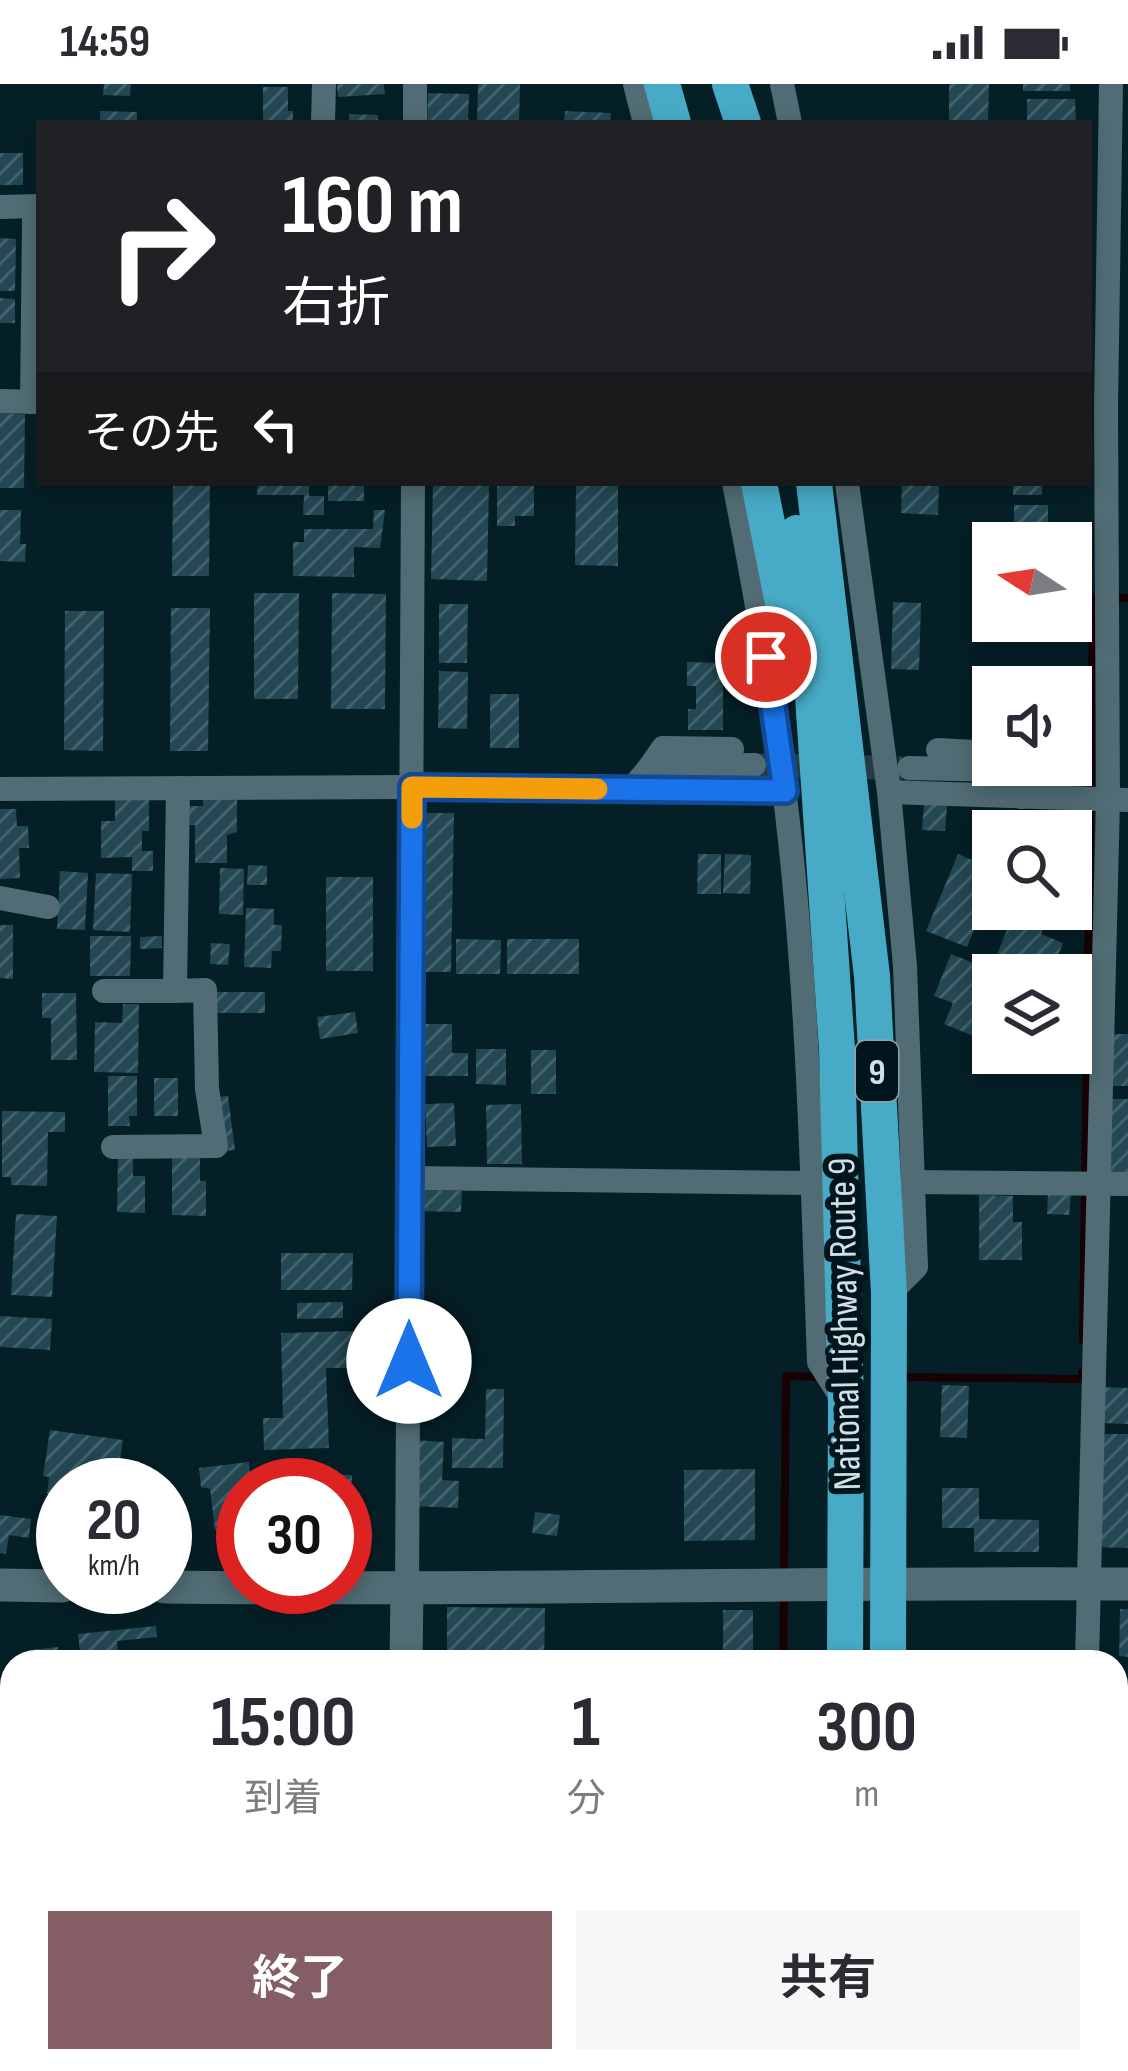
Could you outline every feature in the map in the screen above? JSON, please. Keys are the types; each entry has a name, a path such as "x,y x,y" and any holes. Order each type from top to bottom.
{"highway":[{"path":"662,84 672,120"},
{"path":"726,84 730,120"},
{"path":"726,84 742,120"},
{"path":"757,84 763,120"},
{"name":"9","path":"760,486 820,836"},
{"name":"National Highway Route 9","path":"791,486 810,653 837,1049 846,1405 845,1650"},
{"name":"National Highway Route 9","path":"814,486 872,976 889,1294 888,1650"}],"street":[{"path":"323,120 324,84"},
{"path":"415,84 415,120"},
{"path":"635,84 644,120"},
{"path":"782,84 789,120"},
{"path":"1087,1650 1100,1183 1118,800 1108,405 1111,84"},
{"path":"0,207 36,213 36,402 0,401"},
{"path":"406,1650 412,486"},
{"path":"735,486 785,791 804,1010 819,1362 846,1405"},
{"path":"847,486 889,792 907,1018 916,1267 889,1294"},
{"path":"830,599 866,634"},
{"path":"631,790 663,748 732,749"},
{"path":"938,750 972,757"},
{"path":"909,768 972,764"},
{"path":"650,767 754,765"},
{"path":"1015,786 1022,797"},
{"path":"175,991 178,788"},
{"path":"0,789 785,791"},
{"path":"889,792 1118,800"},
{"path":"0,898 48,907"},
{"path":"872,976 907,1018"},
{"path":"104,992 205,990 207,1089 216,1146 113,1147"},
{"path":"804,1010 837,1049"},
{"path":"410,1178 812,1183"},
{"path":"913,1182 1128,1184"},
{"path":"192,1587 1128,1584"},
{"path":"0,1585 36,1586"}],"building":[{"path":"104,84 131,84 130,96 103,95"},
{"path":"337,84 384,84 385,94 338,97"},
{"path":"478,84 520,84 519,120 477,120"},
{"path":"949,84 989,84 988,120 949,120"},
{"path":"1023,84 1070,84 1070,91 1023,91"},
{"path":"263,87 288,87 293,120 263,120"},
{"path":"428,93 469,94 468,120 427,120"},
{"path":"1027,99 1075,99 1076,120 1027,120"},
{"path":"100,111 137,112 137,120 100,120"},
{"path":"565,111 611,113 610,120 564,120"},
{"path":"349,114 378,115 378,120 349,120"},
{"path":"0,153 23,153 23,185 0,185"},
{"path":"0,238 16,239 15,291 0,291"},
{"path":"0,298 15,299 15,323 0,323"},
{"path":"0,413 25,414 24,488 0,488"},
{"path":"173,486 210,486 209,576 172,576"},
{"path":"258,486 309,486 309,496 324,496 324,515 303,515 304,495 257,495"},
{"path":"328,486 364,486 364,501 328,501"},
{"path":"433,486 489,486 487,581 431,579"},
{"path":"497,486 534,486 534,516 515,516 515,526 497,526"},
{"path":"576,486 618,486 618,566 575,565"},
{"path":"902,486 939,486 938,515 901,513"},
{"path":"1013,486 1042,486 1042,495 1013,495"},
{"path":"1014,505 1048,505 1048,522 1014,522"},
{"path":"0,510 21,510 20,544 26,544 25,562 0,561"},
{"path":"374,510 385,510 380,548 354,547 354,577 293,576 293,542 304,542 304,529 373,529"},
{"path":"254,593 299,593 298,699 254,699"},
{"path":"332,593 386,594 385,709 331,709"},
{"path":"893,602 921,603 919,670 891,669"},
{"path":"439,604 468,604 467,663 439,663"},
{"path":"171,608 210,608 208,751 170,751"},
{"path":"65,611 104,611 103,751 64,750"},
{"path":"687,662 723,663 723,730 688,730 688,709 696,709 696,686 687,686"},
{"path":"439,671 468,672 467,729 438,728"},
{"path":"490,694 519,694 519,748 490,748"},
{"path":"203,797 237,797 237,832 227,835 227,863 195,863 195,825 189,825 189,806 203,806"},
{"path":"115,800 149,800 149,831 142,831 142,851 153,851 153,871 132,871 132,857 101,858 101,821 115,821"},
{"path":"924,804 947,806 945,831 922,830"},
{"path":"0,809 16,809 17,826 28,826 29,848 19,848 20,878 0,879"},
{"path":"425,813 454,813 451,972 422,972"},
{"path":"698,854 721,854 721,894 697,894"},
{"path":"725,854 751,855 750,894 723,893"},
{"path":"958,854 972,860 974,930 967,947 926,931"},
{"path":"248,865 267,866 267,885 247,885"},
{"path":"220,868 244,869 243,915 219,914"},
{"path":"60,871 88,873 85,930 57,929"},
{"path":"96,873 132,874 130,932 93,930"},
{"path":"326,877 373,877 373,971 326,971"},
{"path":"246,908 274,909 274,925 282,925 281,951 272,951 271,968 244,967"},
{"path":"0,925 13,925 13,979 0,978"},
{"path":"1007,930 1043,930 1041,934 1063,943 1059,954 997,954"},
{"path":"90,936 131,936 130,976 90,976"},
{"path":"162,936 162,948 140,949 140,937"},
{"path":"456,939 501,940 500,974 456,974"},
{"path":"507,939 579,939 579,974 507,974"},
{"path":"211,943 230,944 228,965 210,964"},
{"path":"951,954 972,962 972,1035 944,1024 953,1003 934,996"},
{"path":"217,992 265,992 265,1013 217,1013"},
{"path":"42,993 76,993 77,1060 51,1060 51,1018 42,1018"},
{"path":"123,1004 139,1004 138,1073 94,1072 95,1022 122,1023"},
{"path":"355,1012 358,1033 320,1039 317,1017"},
{"path":"424,1024 452,1024 452,1053 468,1053 468,1076 425,1076"},
{"path":"1113,1034 1128,1034 1128,1086 1113,1086"},
{"path":"476,1049 506,1049 506,1085 476,1084"},
{"path":"531,1050 556,1050 556,1094 531,1094"},
{"path":"108,1076 137,1076 137,1116 129,1116 130,1126 108,1126"},
{"path":"154,1078 178,1078 178,1116 154,1116"},
{"path":"228,1096 235,1150 223,1151 217,1097"},
{"path":"1110,1099 1128,1099 1128,1173 1109,1173"},
{"path":"454,1103 456,1146 427,1147 425,1104"},
{"path":"521,1104 522,1164 487,1164 486,1105"},
{"path":"2,1111 65,1112 65,1132 48,1132 47,1186 11,1185 11,1177 2,1177"},
{"path":"118,1155 133,1156 133,1176 145,1176 145,1213 117,1212"},
{"path":"172,1157 200,1157 206,1216 172,1215"},
{"path":"419,1190 462,1191 461,1212 418,1211"},
{"path":"1048,1193 1071,1194 1069,1215 1047,1214"},
{"path":"979,1195 1013,1196 1013,1222 1022,1222 1022,1260 979,1260"},
{"path":"16,1214 57,1216 52,1297 11,1295"},
{"path":"281,1253 353,1253 352,1290 281,1290"},
{"path":"343,1302 343,1318 297,1319 297,1303"},
{"path":"0,1316 52,1319 50,1350 0,1347"},
{"path":"353,1331 354,1368 326,1368 329,1448 264,1450 263,1418 283,1418 281,1333"},
{"path":"376,1364 376,1383 356,1383 356,1365"},
{"path":"942,1385 969,1386 967,1438 940,1437"},
{"path":"1100,1387 1128,1388 1128,1424 1099,1423"},
{"path":"486,1389 504,1389 503,1468 452,1468 452,1438 485,1439"},
{"path":"50,1430 123,1440 120,1458 46,1458"},
{"path":"1097,1434 1128,1434 1128,1548 1095,1547"},
{"path":"414,1440 444,1442 442,1480 459,1481 458,1508 411,1506"},
{"path":"216,1466 216,1530 210,1489 201,1487 199,1468"},
{"path":"755,1469 755,1540 684,1541 684,1470"},
{"path":"942,1488 979,1488 979,1519 1039,1520 1039,1552 974,1552 974,1528 942,1528"},
{"path":"535,1512 560,1515 557,1536 532,1533"},
{"path":"0,1515 31,1519 29,1538 9,1535 6,1554 0,1553"},
{"path":"447,1607 545,1608 544,1650 447,1650"},
{"path":"1120,1609 1128,1609 1128,1650 1119,1650"},
{"path":"723,1610 753,1610 753,1650 723,1650"},
{"path":"156,1626 157,1637 117,1641 118,1650 80,1650 78,1634"}],"waterway":[{"path":"1083,1340 1093,597 1128,598"},
{"path":"899,1377 1082,1379 1082,1373"},
{"path":"784,1575 786,1376 824,1377"},
{"path":"783,1650 784,1596"}],"tunnel":[{"path":"754,765 902,768"}],"slow traffic":[{"path":"412,818 412,787 597,789"}],"route":[{"path":"409,1361 412,787 785,791 766,657"}]}
